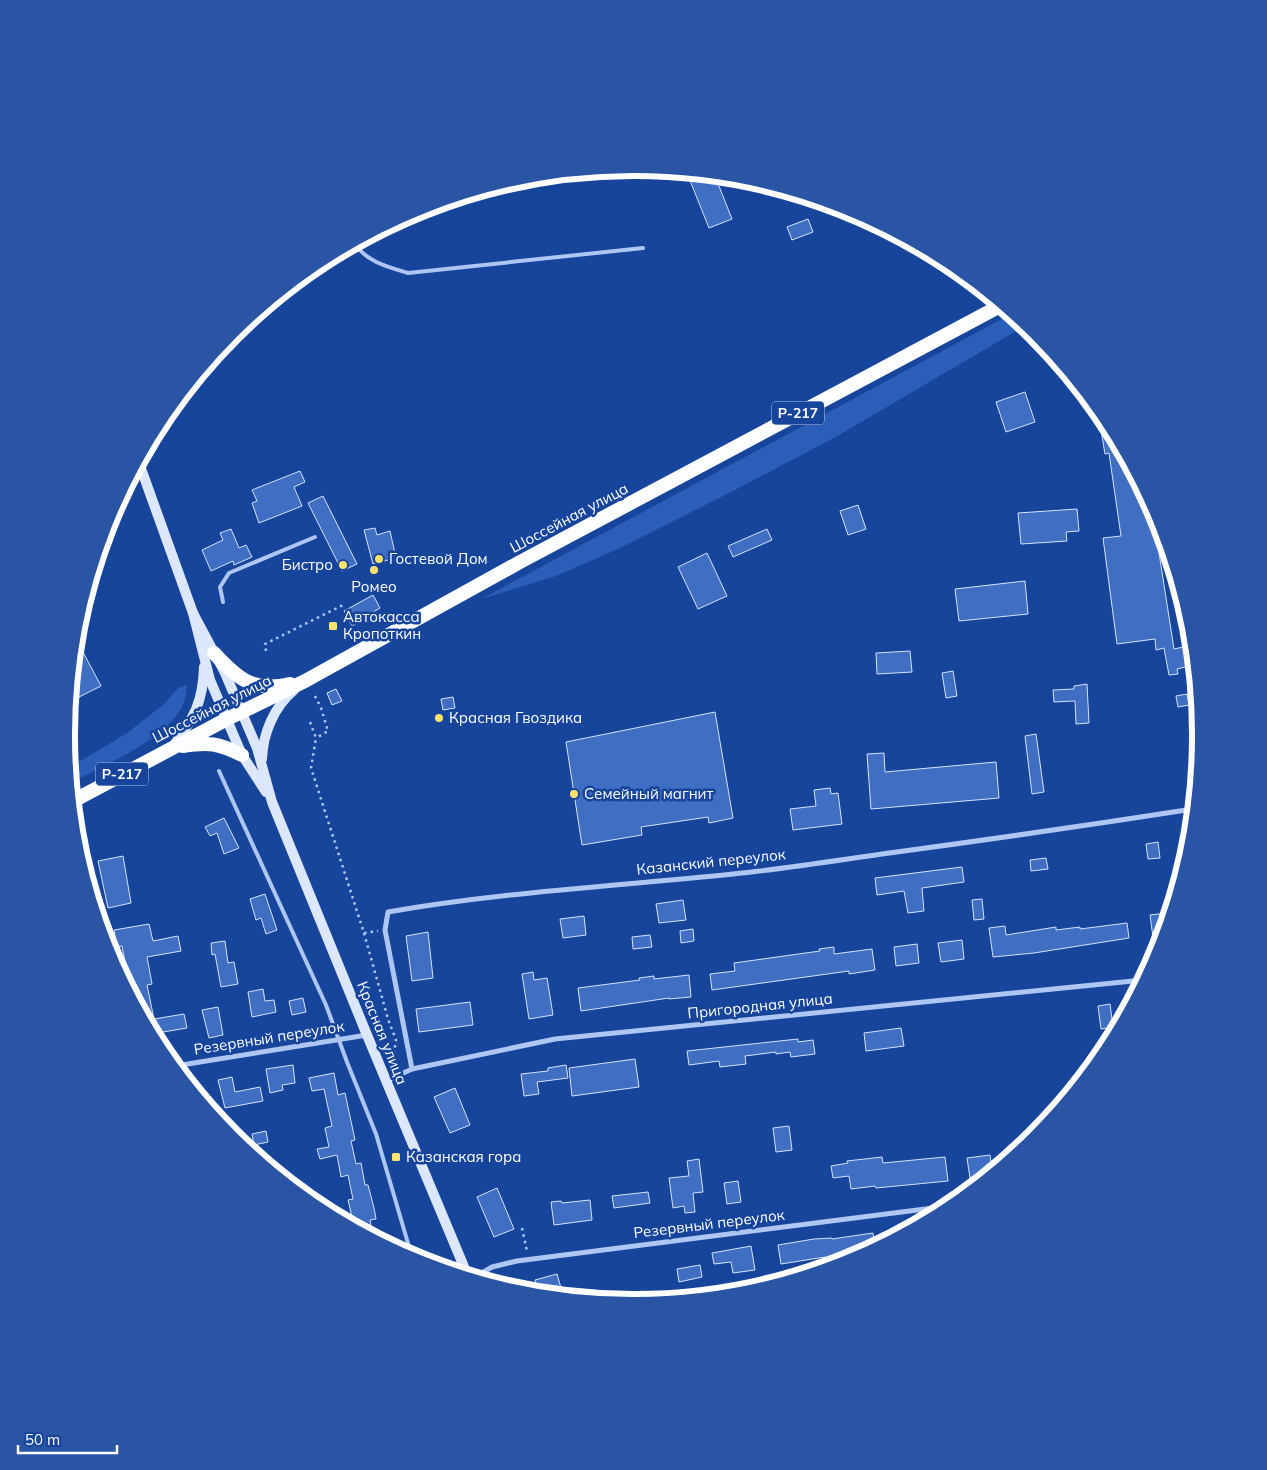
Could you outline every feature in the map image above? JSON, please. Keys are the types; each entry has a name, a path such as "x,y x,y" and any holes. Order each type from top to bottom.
{"highway":[{"name":"Шоссейная улица","path":"79,798 172,747 305,681 520,562 994,309"},
{"path":"209,654 246,681 263,686 278,687 305,681"},
{"path":"172,747 203,743 222,745 242,755"}],"main road":[{"name":"Красная улица","path":"142,471 209,654 225,673 257,748 272,802 366,1035 464,1267"},
{"path":"172,747 189,725 199,703 209,654"},
{"name":"Красная улица","path":"209,654 210,680 242,755 272,802"},
{"path":"262,767 263,746 275,711 285,698 305,681"}],"street":[{"name":"Казанский переулок","path":"385,930 388,912 420,907 615,884 779,869 1187,810"},
{"path":"385,930 412,1069"},
{"name":"Пригородная улица","path":"386,1081 412,1069 555,1039 1135,981"},
{"name":"Резервный переулок","path":"183,1065 366,1035"},
{"name":"Резервный переулок","path":"483,1272 492,1267 529,1259 929,1208"}],"lane":[{"path":"359,249 380,265 408,272 643,248"},
{"path":"223,602 220,586 229,574 316,537"},
{"path":"218,771 326,1005 376,1134 409,1246"}],"path":[{"path":"266,651 265,644 345,604"},
{"path":"315,696 328,731 316,738"},
{"path":"310,722 316,738 311,768 364,933 388,1020 396,1040 394,1053"},
{"path":"364,933 385,930"},
{"path":"522,1228 529,1259"}],"shaded area":[{"path":"1005,317 1018,330 834,438 618,549 556,576 481,599"},
{"path":"187,685 183,704 176,717 164,729 134,750 77,780 76,764 127,733 163,705 178,688"}],"building":[{"path":"690,180 718,183 732,219 709,228"},
{"path":"808,219 813,232 792,240 787,227"},
{"path":"1025,392 1035,422 1006,432 996,402"},
{"path":"1101,430 1134,488 1157,543 1174,649 1184,647 1187,662 1188,667 1177,669 1178,674 1169,675 1164,648 1156,650 1155,639 1117,644 1103,538 1121,536 1109,453 1105,454"},
{"path":"300,471 305,482 294,487 302,506 259,523 252,503 257,501 252,490"},
{"path":"323,496 357,564 342,571 308,503"},
{"path":"858,505 866,529 848,535 840,511"},
{"path":"1077,509 1079,531 1066,532 1067,541 1021,544 1018,513"},
{"path":"375,528 377,535 390,531 396,558 373,564 364,530"},
{"path":"231,529 239,548 246,545 252,557 234,565 233,561 211,571 202,550 223,540 220,533"},
{"path":"767,529 772,540 733,557 728,546"},
{"path":"707,553 727,596 698,609 678,567"},
{"path":"1025,581 1028,614 959,621 955,589"},
{"path":"373,595 380,608 352,626 344,611"},
{"path":"910,651 912,672 877,674 876,653"},
{"path":"83,652 101,686 76,699 80,662"},
{"path":"953,671 957,696 946,698 942,673"},
{"path":"1087,684 1089,723 1076,724 1075,701 1054,702 1053,690 1074,689 1074,686"},
{"path":"336,689 342,701 332,705 327,693"},
{"path":"1187,694 1189,705 1178,707 1176,696"},
{"path":"453,697 455,708 443,710 441,699"},
{"path":"715,712 733,818 709,823 708,817 641,827 642,835 582,845 566,742"},
{"path":"1036,734 1044,792 1032,794 1025,736"},
{"path":"884,753 885,772 996,762 999,798 871,809 867,754"},
{"path":"830,788 831,794 838,793 842,824 793,830 790,809 816,806 814,790"},
{"path":"224,818 239,848 224,854 217,833 210,836 205,827"},
{"path":"1158,842 1160,858 1148,859 1146,844"},
{"path":"123,856 131,903 108,908 98,861"},
{"path":"1046,858 1048,869 1031,871 1030,860"},
{"path":"962,867 964,882 922,888 924,911 908,913 904,891 877,895 875,878"},
{"path":"265,894 277,930 266,934 261,918 256,920 250,899"},
{"path":"982,899 984,919 974,920 972,900"},
{"path":"683,900 686,920 659,923 656,904"},
{"path":"1162,914 1154,937 1153,937 1150,915"},
{"path":"584,916 586,935 563,938 560,919"},
{"path":"1127,923 1129,938 1034,953 993,957 989,928 1005,926 1006,935 1056,927 1056,930 1080,927 1080,929"},
{"path":"149,924 153,941 178,936 181,951 147,957 152,984 147,985 154,1019 184,1014 187,1028 161,1032 133,982 125,965 122,946 117,946 114,930"},
{"path":"693,929 694,941 681,943 680,931"},
{"path":"428,932 433,978 412,981 406,936"},
{"path":"650,935 652,947 633,949 632,937"},
{"path":"962,940 964,959 941,962 938,943"},
{"path":"225,941 228,963 234,962 238,984 221,987 215,954 212,955 211,943"},
{"path":"917,944 919,963 896,966 894,947"},
{"path":"834,947 834,954 872,949 875,970 849,974 849,971 712,990 710,974 735,971 734,963 820,951 819,949"},
{"path":"533,972 534,980 547,978 553,1015 529,1019 522,974"},
{"path":"689,975 691,997 669,998 581,1011 578,988 640,980 639,978 654,976 654,979"},
{"path":"263,989 265,1001 274,1000 276,1012 252,1017 248,992"},
{"path":"303,998 306,1012 292,1015 289,1001"},
{"path":"470,1002 473,1025 419,1032 416,1009"},
{"path":"1110,1004 1112,1022 1109,1028 1101,1029 1098,1006"},
{"path":"218,1007 223,1035 209,1038 202,1010"},
{"path":"901,1028 904,1046 866,1051 864,1033"},
{"path":"798,1039 798,1042 813,1040 815,1054 791,1057 790,1052 776,1054 776,1052 745,1056 746,1064 720,1067 719,1061 689,1065 687,1051"},
{"path":"635,1059 639,1087 572,1096 569,1068"},
{"path":"293,1065 295,1083 282,1085 283,1090 270,1093 266,1069"},
{"path":"566,1065 568,1078 537,1082 539,1094 524,1096 521,1074 548,1071 548,1068"},
{"path":"334,1073 338,1095 345,1093 355,1140 351,1141 356,1164 361,1163 365,1185 368,1185 374,1208 376,1219 370,1220 372,1228 352,1218 348,1200 353,1199 348,1175 341,1177 337,1155 320,1159 317,1149 329,1147 325,1128 332,1126 324,1089 312,1091 309,1078"},
{"path":"232,1077 235,1092 260,1087 263,1101 225,1108 218,1080"},
{"path":"455,1088 470,1125 450,1133 434,1097"},
{"path":"789,1126 792,1150 776,1152 773,1128"},
{"path":"266,1131 268,1142 254,1145 252,1134"},
{"path":"990,1155 991,1164 974,1178 970,1178 967,1158"},
{"path":"882,1157 883,1163 945,1157 948,1181 851,1189 849,1176 833,1178 831,1166 848,1163 847,1161"},
{"path":"699,1159 703,1192 693,1193 695,1212 685,1213 684,1206 673,1208 669,1178 689,1176 687,1161"},
{"path":"738,1181 741,1202 727,1204 724,1183"},
{"path":"497,1188 514,1229 494,1237 477,1197"},
{"path":"648,1192 650,1203 614,1208 612,1196"},
{"path":"590,1200 592,1220 554,1225 551,1202 561,1201 562,1203"},
{"path":"873,1233 874,1239 825,1259 825,1257 781,1264 778,1245 814,1239 832,1239"},
{"path":"751,1246 755,1270 733,1273 731,1262 714,1264 712,1253"},
{"path":"700,1265 702,1277 679,1282 677,1269"},
{"path":"557,1274 561,1289 537,1285 535,1280"}],"place":[{"name":"Гостевой Дом","path":"379,559"},
{"name":"Бистро","path":"343,565"},
{"name":"Ромео","path":"374,570"},
{"name":"Автокасса Кропоткин","path":"333,626"},
{"name":"Красная Гвоздика","path":"439,718"},
{"name":"Семейный магнит","path":"574,794"},
{"name":"Казанская гора","path":"396,1157"}]}
